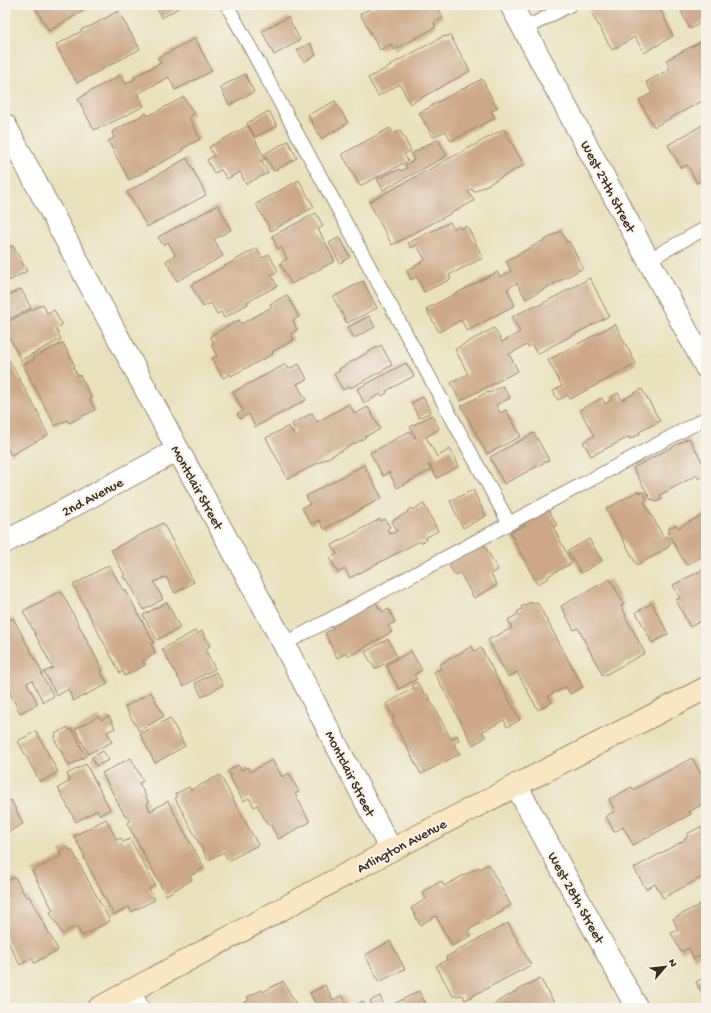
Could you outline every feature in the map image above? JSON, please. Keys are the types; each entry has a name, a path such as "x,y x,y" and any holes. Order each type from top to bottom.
{"main road":[{"name":"Arlington Avenue","path":"99,1008 134,1000 391,850 706,688"}],"street":[{"name":"West 27th Street","path":"511,5 706,367"},
{"name":"Montclair Street","path":"5,125 178,450 284,644 391,850"},
{"name":"2nd Avenue","path":"5,542 178,450"},
{"name":"West 28th Street","path":"516,785 637,1008"}],"lane":[{"path":"227,5 509,523"},
{"path":"524,29 570,5"},
{"path":"648,260 706,228"},
{"path":"284,644 706,418"}],"building":[{"path":"34,5 93,5 49,31"},
{"path":"155,5 183,5 162,18"},
{"path":"377,5 435,5 443,18 434,23 436,27 394,50 391,44 380,50 360,14"},
{"path":"594,5 658,5 673,36 644,53 635,37 612,50 589,8"},
{"path":"678,5 706,5 706,20 690,29"},
{"path":"118,11 140,49 77,83 56,45 80,32 82,29 91,26"},
{"path":"288,17 300,40 274,55 262,31"},
{"path":"450,35 470,71 410,104 400,84 378,96 368,78 444,36"},
{"path":"195,38 212,71 175,90 169,77 137,94 144,106 94,130 78,99 121,75 126,84 135,79 134,77 161,63 158,58"},
{"path":"702,41 706,49 706,99 654,127 639,100 652,93 646,82 670,69 666,60"},
{"path":"310,43 316,55 304,62 297,50"},
{"path":"245,74 254,92 229,105 220,87"},
{"path":"482,79 497,108 491,111 495,118 451,141 446,131 433,137 419,113"},
{"path":"184,97 194,114 189,117 200,139 182,149 183,151 129,180 108,141 114,138 112,132 146,113 148,116"},
{"path":"335,101 348,123 321,139 308,115"},
{"path":"269,111 277,126 255,137 247,123"},
{"path":"706,123 706,178 697,183 687,165 681,168 668,145"},
{"path":"248,126 265,159 261,161 268,173 246,184 240,172 227,179 221,170 214,173 207,160 214,156 209,147"},
{"path":"390,128 394,134 400,130 411,151 404,154 408,161 360,186 342,154"},
{"path":"504,129 524,165 474,192 472,189 468,191 474,201 392,245 369,202"},
{"path":"438,139 447,156 383,190 377,179 400,169 401,171 407,168 405,165 414,160 411,154"},
{"path":"288,141 297,158 274,171 264,154"},
{"path":"187,158 206,195 147,227 127,192"},
{"path":"299,180 314,207 271,231 256,204"},
{"path":"218,205 231,230 214,239 223,256 177,281 166,261 175,255 168,242 163,245 158,237"},
{"path":"316,213 323,226 318,229 335,261 291,284 280,263 287,259 281,247 278,249 272,236"},
{"path":"450,222 453,229 459,226 460,229 467,226 483,258 449,275 451,279 424,292 417,277 411,280 407,271 425,260 417,245 411,248 408,243"},
{"path":"561,231 567,243 569,241 583,268 526,299 517,283 507,289 515,305 467,331 461,320 439,332 426,309 497,272 500,277 511,271 506,261"},
{"path":"5,236 11,247 13,246 27,271 5,283"},
{"path":"340,237 350,257 340,263 329,243"},
{"path":"257,248 262,258 269,254 278,271 271,275 277,286 247,302 248,304 224,318 221,312 217,314 211,303 203,307 191,285"},
{"path":"590,278 609,316 537,354 532,345 528,347 527,345 509,354 518,371 460,401 451,383 468,374 455,349 494,328 502,342 520,332 512,317 535,305 536,307"},
{"path":"363,281 377,308 347,323 333,297"},
{"path":"21,289 31,308 5,321 5,297"},
{"path":"287,295 299,317 293,320 297,330 291,334 294,340 272,352 273,354 231,376 230,374 223,378 212,358 217,356 211,345 214,343 210,336 239,320 241,324 272,307 270,304"},
{"path":"43,304 47,313 54,310 62,325 56,329 61,339 21,360 5,329 5,323"},
{"path":"369,316 375,327 354,338 348,327"},
{"path":"615,324 636,364 570,399 568,395 558,400 553,391 562,386 548,360"},
{"path":"63,343 75,366 73,367 78,376 80,375 92,398 90,399 95,410 69,423 67,420 55,426 23,365 34,360 33,358"},
{"path":"381,345 392,365 351,388 350,386 343,390 334,374 340,371 339,369"},
{"path":"5,353 40,416 39,417 48,435 11,455 5,444"},
{"path":"406,363 414,376 386,391 387,393 382,396 381,394 364,403 357,389"},
{"path":"286,364 289,369 299,364 307,379 297,384 306,400 255,427 249,414 240,419 237,414 243,411 233,392"},
{"path":"503,386 510,398 496,405 500,413 506,410 521,436 487,454 461,406"},
{"path":"642,389 660,421 639,432 640,434 630,439 629,437 591,456 583,442 594,436 580,410 602,398 605,404 612,400 610,397 618,393 622,400"},
{"path":"423,397 431,412 419,418 411,403"},
{"path":"349,404 355,414 368,407 380,429 288,479 266,438 289,426 293,433 296,432 292,424 312,413 317,422"},
{"path":"432,415 439,429 426,437 437,457 450,449 459,466 437,478 430,465 428,465 431,470 397,488 389,472 383,476 370,453 410,431 414,438 416,437 410,427"},
{"path":"534,433 549,460 504,484 490,457"},
{"path":"689,438 706,469 704,471 706,475 699,479 697,475 660,495 662,499 655,502 653,499 651,500 633,468"},
{"path":"364,465 382,498 324,529 319,520 311,524 302,508 310,504 306,496"},
{"path":"473,490 486,516 463,528 450,501"},
{"path":"638,491 639,493 643,492 647,499 644,502 664,538 667,536 671,543 668,545 669,547 637,565 606,509"},
{"path":"424,504 438,531 425,538 426,540 421,543 420,541 350,578 345,569 338,573 330,558 337,554 332,545 380,519 381,521 385,519 390,527 387,529 390,534 397,531 392,521 408,512 407,511 411,508 412,510"},
{"path":"548,509 557,525 553,527 572,563 548,576 549,578 537,584 510,533 525,525 524,522"},
{"path":"706,513 706,555 686,565 668,533 670,532 669,528 676,525 678,528"},
{"path":"163,523 194,582 175,593 166,577 154,582 163,599 144,610 127,579 125,580 123,576 125,575 111,550"},
{"path":"589,539 602,561 581,573 568,551"},
{"path":"484,544 498,570 491,574 497,585 474,598 460,573 455,575 448,564"},
{"path":"109,565 123,590 125,589 154,643 151,644 156,653 143,661 145,665 125,676 123,671 120,673 73,585"},
{"path":"706,568 706,618 690,627 676,600 680,598 673,585"},
{"path":"610,579 624,604 621,606 626,615 625,616 645,653 603,676 578,628 574,630 561,606"},
{"path":"61,591 103,671 101,672 108,684 73,701 68,689 57,696 44,672 53,668 23,611"},
{"path":"167,602 180,628 157,640 143,615"},
{"path":"376,602 380,610 381,609 383,612 389,609 395,622 388,626 392,632 349,656 347,653 337,658 325,633 334,628 332,625"},
{"path":"531,602 532,604 537,602 583,687 570,694 566,687 548,696 552,702 538,710 517,672 508,677 488,640 512,628 508,620 518,614 517,612 522,609 521,607"},
{"path":"652,603 668,634 652,643 636,612"},
{"path":"13,618 43,674 41,674 54,696 43,702 32,680 27,683 38,704 20,713 8,689 5,691 5,622"},
{"path":"195,631 197,634 202,631 210,646 205,649 215,669 183,686 162,649"},
{"path":"388,639 397,657 375,669 365,652"},
{"path":"472,646 474,651 481,648 520,720 507,727 504,720 482,732 486,737 473,745 434,672 441,669 439,665"},
{"path":"411,651 422,670 414,675 417,679 399,689 386,665"},
{"path":"216,672 223,685 202,697 195,683"},
{"path":"417,682 425,695 427,694 451,739 457,735 459,740 454,744 460,754 421,774 392,719 394,718 386,704 414,688 412,685"},
{"path":"151,692 164,716 139,731 125,707"},
{"path":"99,716 101,720 109,716 115,728 107,732 112,742 88,754 75,729"},
{"path":"170,718 185,746 155,763 140,734"},
{"path":"68,727 69,730 72,729 86,756 69,766 54,738 56,737 55,734"},
{"path":"36,731 58,772 40,782 18,741"},
{"path":"103,751 109,760 96,766 92,757"},
{"path":"131,758 143,781 139,783 149,803 147,804 150,811 168,801 204,868 190,876 192,880 166,895 127,823 130,821 127,815 125,816 102,773"},
{"path":"692,758 706,783 706,802 689,812 691,814 633,845 623,827 614,832 606,816 615,811 609,799 632,787 633,790"},
{"path":"272,760 282,777 289,773 299,792 295,794 310,822 278,839 270,823 268,825 257,805 254,807 249,798 243,801 228,771 238,765 241,770 248,767 250,772"},
{"path":"86,764 110,809 100,815 97,810 76,822 58,788 70,781 67,774"},
{"path":"220,775 258,845 228,861 224,852 208,860 175,798 177,797 175,794 189,787 191,790"},
{"path":"11,800 23,824 5,834 5,803"},
{"path":"106,819 117,840 121,838 123,842 130,839 155,885 149,889 155,900 131,912 129,907 114,915 74,836"},
{"path":"700,827 701,829 703,828 706,835 706,875 663,898 655,884 646,889 634,868 685,840 684,839 688,837 687,834"},
{"path":"68,847 70,851 72,850 110,921 82,936 76,926 62,934 50,912 53,910 32,871 61,856 59,852"},
{"path":"488,864 511,905 468,930 471,936 452,946 436,916 420,925 411,908 426,899 422,892 441,881 444,886 479,867 480,869"},
{"path":"15,877 26,897 29,896 58,950 34,963 32,958 20,965 5,936 5,882"},
{"path":"706,901 706,952 694,959 689,948 681,952 671,933 678,930 673,919"},
{"path":"508,923 531,965 465,1000 463,995 453,996 436,966 447,960 446,957"},
{"path":"390,941 405,969 379,982 365,955"},
{"path":"706,976 706,1000 696,982"},
{"path":"540,978 557,1008 486,1008"},
{"path":"283,981 298,1008 235,1008 249,1000 247,997 262,990 263,992"},
{"path":"325,985 333,1000 342,995 348,1005 343,1008 318,1008 310,993"},
{"path":"419,991 428,1008 391,1008 390,1006"},
{"path":"380,996 385,1008 373,1008 370,1001"},
{"path":"363,1001 366,1008 350,1008"}]}
